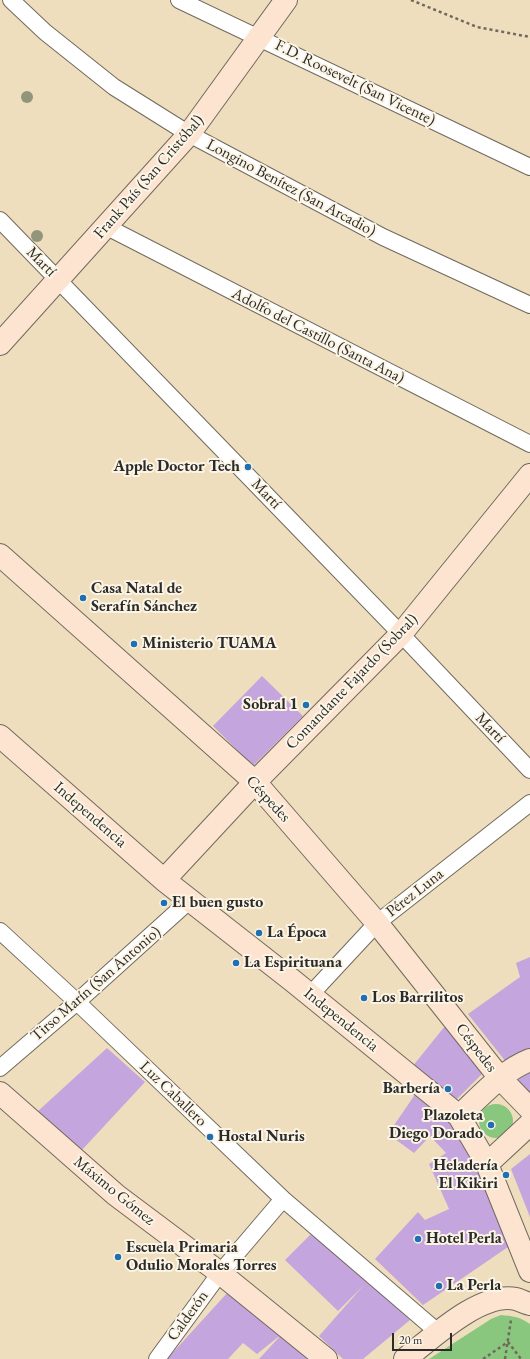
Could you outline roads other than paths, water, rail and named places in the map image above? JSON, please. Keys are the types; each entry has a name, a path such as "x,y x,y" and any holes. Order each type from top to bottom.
{"main road":[{"name":"Frank País (San Cristóbal)","path":"0,344 107,227 189,134 260,38 286,0"},
{"name":"Comandante Fajardo (Sobral)","path":"164,880 255,782 401,634 530,475"},
{"name":"Céspedes","path":"0,555 255,782 377,922 500,1078 530,1109"},
{"name":"Independencia","path":"0,736 164,880 310,995 459,1116 487,1164 530,1271"},
{"path":"459,1116 500,1078 521,1064 530,1060"},
{"name":"Máximo Gómez","path":"0,1093 116,1195 220,1273 326,1359"},
{"path":"487,1164 530,1124"},
{"path":"405,1359 470,1310 495,1300 522,1301"}],"street":[{"name":"Longino Benítez (San Arcadio)","path":"11,0 46,32 114,87 189,134 383,237 530,305"},
{"name":"F.D. Roosevelt (San Vicente)","path":"179,0 530,167"},
{"name":"Martí","path":"0,220 401,634 530,770"},
{"name":"Adolfo del Castillo (Santa Ana)","path":"107,227 530,444"},
{"name":"Pérez Luna","path":"310,995 377,922 530,803"},
{"name":"Tirso Marín (San Antonio)","path":"0,1068 77,1002 190,900"},
{"name":"Luz Caballero","path":"0,931 77,1002 283,1199 439,1333"},
{"name":"Calderón","path":"157,1359 220,1273 283,1199"}],"place":[{"name":"Apple Doctor Tech","path":"248,467"},
{"name":"Casa Natal de Serafín Sánchez","path":"83,598"},
{"name":"Ministerio TUAMA","path":"134,644"},
{"name":"Sobral 1","path":"306,705"},
{"name":"El buen gusto","path":"164,903"},
{"name":"La Época","path":"259,933"},
{"name":"La Espirituana","path":"236,963"},
{"name":"Los Barrilitos","path":"364,998"},
{"name":"Barbería","path":"448,1089"},
{"name":"Plazoleta Diego Dorado","path":"491,1125"},
{"name":"Hostal Nuris","path":"210,1137"},
{"name":"Heladería El Kikiri","path":"506,1175"},
{"name":"Hotel Perla","path":"418,1239"},
{"name":"Escuela Primaria Odulio Morales Torres","path":"118,1257"},
{"name":"La Perla","path":"439,1286"}]}
